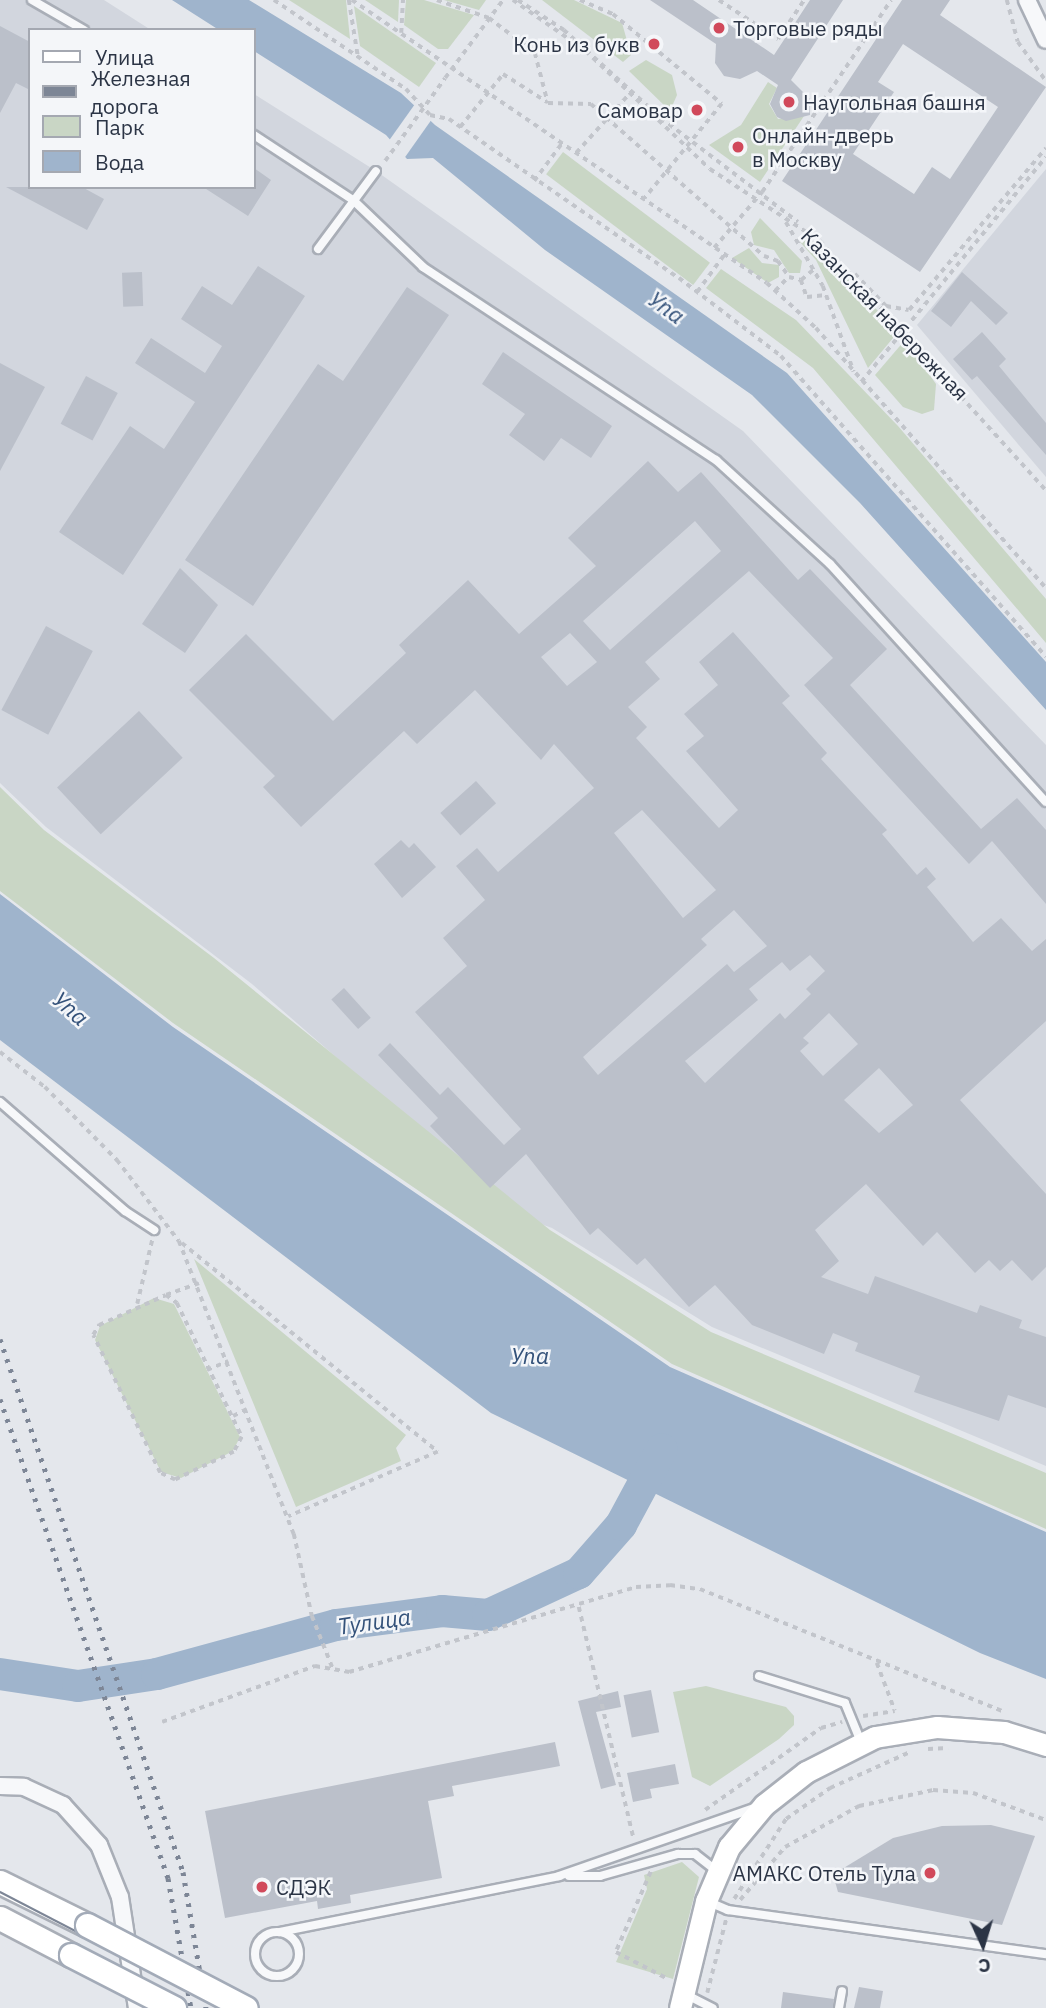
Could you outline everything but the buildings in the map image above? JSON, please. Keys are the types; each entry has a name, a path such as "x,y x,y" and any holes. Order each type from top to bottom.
{"main road":[{"path":"681,1994 706,1901 717,1871 764,1805 861,1742 890,1733 983,1729 1046,1745"},
{"path":"0,1881 246,2008"},
{"path":"0,1918 174,2008"}],"street":[{"path":"1027,0 1046,40"},
{"path":"0,1786 24,1787 63,1805 99,1844 120,1897 136,2008"}],"lane":[{"path":"32,0 81,28"},
{"path":"256,136 353,200 424,267 716,460 830,564 1046,802"},
{"path":"318,249 376,171"},
{"path":"0,1102 125,1212 154,1230"},
{"path":"760,1676 829,1694 854,1719 861,1742"},
{"path":"280,1932 299,1952 292,1970 278,1976 263,1970 255,1955 265,1935 559,1876 764,1805"},
{"path":"559,1876 600,1876 695,1854 717,1871"},
{"path":"706,1901 728,1910 1046,1954"},
{"path":"839,2008 842,1992"},
{"path":"681,1994 713,2008"}],"path":[{"path":"274,0 406,89 430,116 460,127 697,292 802,375 1046,657"},
{"path":"351,0 359,58"},
{"path":"351,0 645,198 775,291 855,375 1046,588"},
{"path":"401,33 403,0"},
{"path":"437,0 489,18 535,53 548,103"},
{"path":"385,161 503,0"},
{"path":"516,0 564,30 692,139 821,240 886,306 900,312 930,290 1046,148"},
{"name":"Казанская набережная","path":"516,0 586,51 685,147 755,201 820,241 1046,490"},
{"path":"580,0 613,13 722,104 645,198"},
{"path":"719,0 778,39 804,0"},
{"path":"714,248 762,192 891,0"},
{"path":"1007,0 1018,42 1046,81"},
{"path":"460,127 486,91 503,74 548,103 581,99 734,225 789,277 801,280"},
{"path":"576,153 630,93"},
{"path":"534,181 562,144"},
{"path":"861,382 1046,157"},
{"path":"786,222 826,295 855,375"},
{"path":"697,292 724,255"},
{"path":"801,280 814,269"},
{"path":"775,291 789,277"},
{"path":"801,280 807,297 826,295"},
{"path":"0,1052 46,1087 164,1217 179,1241 199,1283 288,1517 312,1616 320,1643 333,1669"},
{"path":"137,1305 154,1230 164,1217"},
{"path":"179,1241 438,1452 288,1517"},
{"path":"166,1295 177,1303 242,1437 238,1449 169,1480 128,1409 93,1335 137,1305 199,1283"},
{"path":"209,1369 228,1361"},
{"path":"233,1416 247,1409"},
{"path":"162,1723 235,1690 315,1666 349,1672 636,1587 700,1589 1020,1717"},
{"path":"579,1606 635,1842"},
{"path":"877,1661 895,1711 890,1733"},
{"path":"698,1814 821,1728 895,1711"},
{"path":"704,2002 728,1910 786,1819 819,1796 883,1760 962,1748"},
{"path":"728,1910 785,1847 859,1806 933,1790 973,1793 1046,1820"},
{"path":"623,1844 644,1841 646,1847"},
{"path":"651,1863 616,1952 681,1994"}],"shaded area":[{"path":"0,0 104,0 148,28 28,28 28,189 256,189 256,95 376,171 743,431 1046,745 1046,1466 712,1327 552,1228 519,1216 252,984 46,827 0,783"},
{"path":"1046,169 1046,477 917,325"}],"green space":[{"path":"289,0 346,0 350,39"},
{"path":"365,0 399,0 398,22"},
{"path":"406,0 424,0 474,15 448,49 438,49 404,25"},
{"path":"444,0 486,0 479,10"},
{"path":"542,0 574,0 622,23 631,55 623,62"},
{"path":"354,6 436,63 419,87 360,46"},
{"path":"646,60 672,75 677,95 670,111 629,71"},
{"path":"768,82 777,88 769,104 778,119 804,116 760,182 709,145 741,125"},
{"path":"563,152 710,263 693,285 546,174"},
{"path":"760,218 802,261 800,273 789,273 774,250 754,245 751,232"},
{"path":"804,233 898,332 868,368 816,260 800,242"},
{"path":"749,248 762,263 779,265 779,277 768,283 732,258"},
{"path":"721,269 796,320 898,426 1046,599 1046,643 813,368 706,288"},
{"path":"905,340 936,384 934,410 922,414 903,407 875,375"},
{"path":"0,787 44,830 214,958 550,1230 711,1332 1046,1473 1046,1529 672,1364 173,1023 0,891"},
{"path":"194,1259 406,1435 396,1448 401,1461 296,1507"},
{"path":"154,1298 174,1304 240,1437 233,1451 181,1478 161,1472 95,1340 100,1326"},
{"path":"706,1686 786,1707 794,1716 794,1725 779,1739 710,1786 692,1777 673,1692"},
{"path":"682,1862 699,1877 673,1979 616,1962 647,1889 644,1875"}],"water":[{"name":"Упа","path":"172,0 249,0 401,93 435,125 787,373 1046,662 1046,710 860,503 752,395 545,250 433,158 407,159 386,135 256,52 256,28 216,28"},
{"name":"Упа","path":"0,894 173,1027 670,1367 1046,1532 1046,1679 980,1653 491,1413 0,1040"}],"pier":[{"path":"415,104 432,119 403,160 388,142"}],"waterway":[{"name":"Тулица","path":"0,1674 78,1686 157,1674 336,1625 442,1611 488,1615 579,1573 621,1525 662,1449"}],"tram line":[{"path":"0,1892 224,2008"}],"railway":[{"path":"0,1339 183,1872 206,2008"},
{"path":"0,1399 168,1878 191,2008"}],"place":[{"name":"Торговые ряды","path":"719,28"},
{"name":"Конь из букв","path":"654,44"},
{"name":"Наугольная башня","path":"789,102"},
{"name":"Самовар","path":"697,110"},
{"name":"Онлайн-дверь в Москву","path":"738,147"},
{"name":"АМАКС Отель Тула","path":"930,1873"},
{"name":"СДЭК","path":"262,1887"}]}
